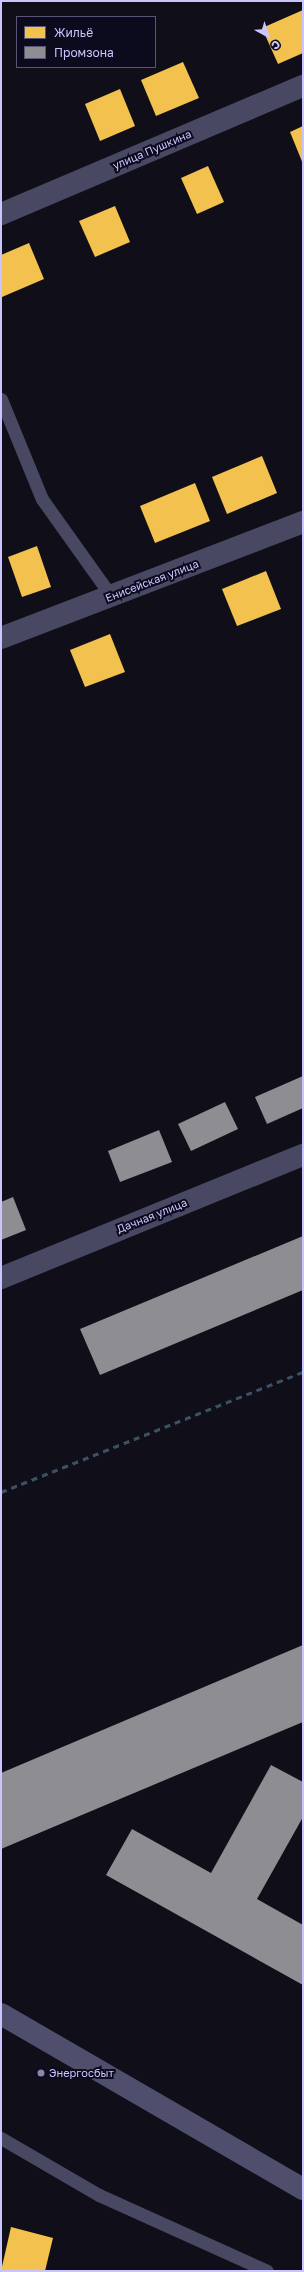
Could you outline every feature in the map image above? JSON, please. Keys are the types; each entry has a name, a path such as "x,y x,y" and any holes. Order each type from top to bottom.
{"main road":[{"path":"1,2014 303,2189"}],"street":[{"name":"улица Пушкина","path":"1,214 303,86"},
{"name":"Енисейская улица","path":"1,638 112,597 303,522"},
{"name":"Дачная улица","path":"1,1278 303,1155"}],"lane":[{"path":"1,399 42,499 112,597"},
{"path":"1,2138 98,2195 268,2271"}],"building: Жильё":[{"path":"303,10 303,53 278,64 262,28"},
{"path":"183,62 199,98 156,116 141,80"},
{"path":"120,89 135,126 100,141 85,104"},
{"path":"303,126 303,164 290,132"},
{"path":"208,166 224,202 197,214 181,178"},
{"path":"115,206 130,242 95,257 79,221"},
{"path":"29,243 44,279 2,297 1,255"},
{"path":"262,456 277,493 227,514 212,477"},
{"path":"195,483 210,521 155,543 140,506"},
{"path":"37,546 51,587 22,597 8,557"},
{"path":"266,571 281,609 237,626 222,589"},
{"path":"110,634 125,672 85,687 70,650"},
{"path":"11,2227 53,2238 45,2271 1,2271"}],"building: Промзона":[{"path":"303,1076 303,1108 267,1124 255,1097"},
{"path":"225,1102 238,1129 191,1151 178,1124"},
{"path":"159,1130 172,1162 120,1182 108,1151"},
{"path":"13,1197 26,1230 1,1240 1,1202"},
{"path":"303,1236 303,1290 100,1375 80,1329"},
{"path":"303,1645 303,1722 1,1849 1,1773"},
{"path":"271,1765 303,1782 303,1817 257,1899 303,1925 303,1985 106,1875 132,1829 211,1873"}],"railway":[{"path":"1,1492 303,1372"}],"place":[{"name":"Энергосбыт","path":"41,2073"}]}
